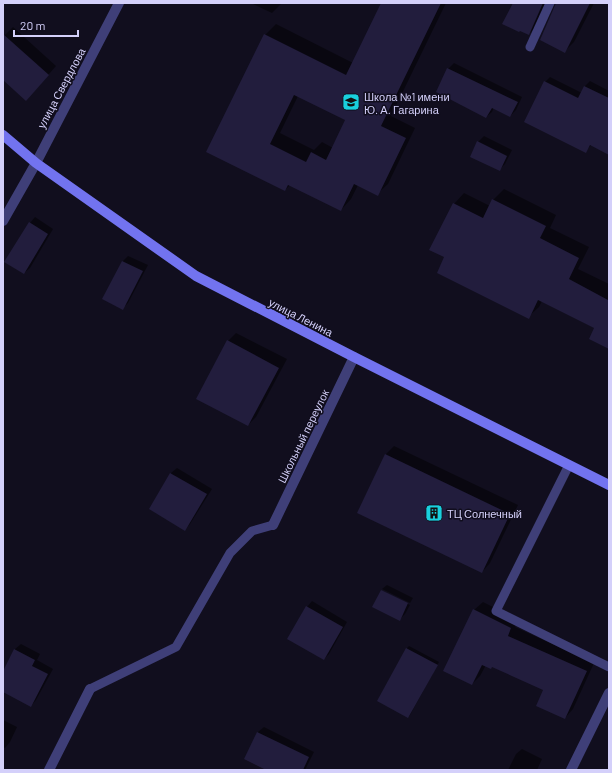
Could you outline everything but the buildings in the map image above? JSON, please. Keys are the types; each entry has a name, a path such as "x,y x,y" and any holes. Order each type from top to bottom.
{"main road":[{"name":"улица Ленина","path":"3,135 36,163 196,276 609,485"}],"street":[{"name":"улица Свердлова","path":"3,221 36,163 119,3"},
{"name":"Школьный переулок","path":"273,525 354,357"},
{"path":"49,770 90,689"},
{"path":"571,770 609,693"}],"lane":[{"path":"530,47 550,3"},
{"path":"569,465 496,611 609,667"},
{"path":"90,689 176,647 230,553 252,530 273,525"}],"place":[{"name":"Школа №1 имени Ю. А. Гагарина","path":"351,102"},
{"name":"ТЦ Солнечный","path":"434,513"}]}
